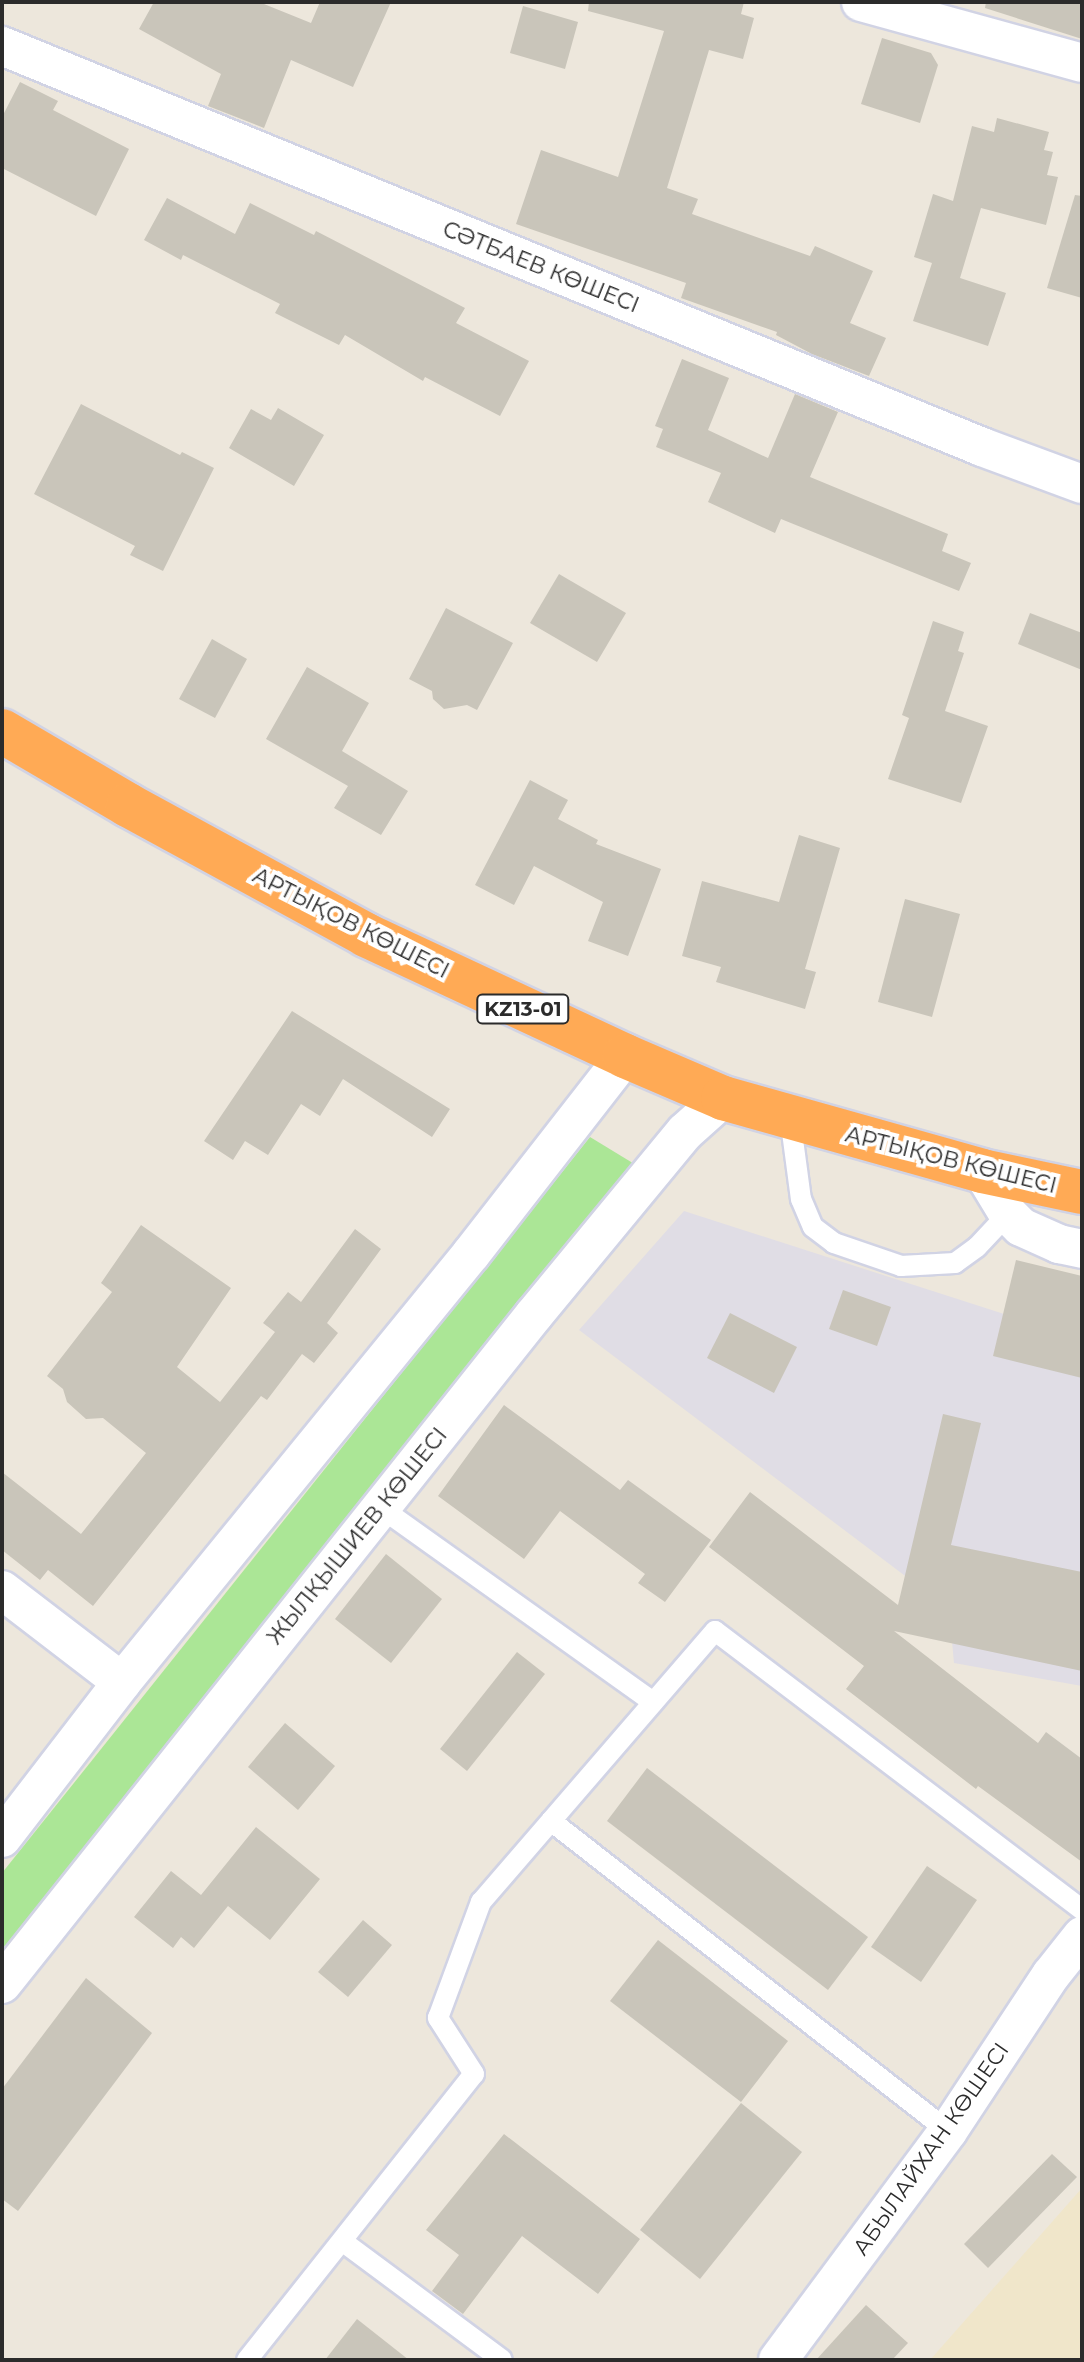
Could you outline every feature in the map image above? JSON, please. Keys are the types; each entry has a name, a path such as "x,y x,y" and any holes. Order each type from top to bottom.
{"highway":[{"name":"АРТЫҚОВ КӨШЕСІ","path":"2,731 128,805 366,935 625,1056 723,1098 982,1171 1082,1192"}],"street":[{"path":"861,2 1082,63"},
{"name":"СӘТБАЕВ КӨШЕСІ","path":"2,46 982,447 1082,484"},
{"path":"2,1838 122,1682 471,1254 625,1056"},
{"name":"ЖЫЛҚЫШИЕВ КӨШЕСІ","path":"2,1984 208,1721 675,1144 723,1098"},
{"path":"982,1171 1008,1214 1021,1227 1059,1244 1082,1249"},
{"path":"2,1590 122,1682"},
{"name":"АБЫЛАЙХАН КӨШЕСІ","path":"778,2360 948,2131 1051,1975 1082,1936"}],"lane":[{"path":"790,1117 801,1199 813,1227 834,1243 901,1266 955,1263 977,1247 1008,1214"},
{"path":"381,1508 653,1702"},
{"path":"247,2360 474,2074 438,2018 481,1902 715,1631 1082,1910"},
{"path":"551,1821 948,2131"},
{"path":"342,2241 502,2360"}],"shaded area":[{"path":"684,1211 1082,1339 1082,1686 954,1663 949,1609 579,1330"},
{"path":"1082,2188 1082,2360 930,2360"}],"green space":[{"path":"590,1137 636,1165 2,1961 2,1873"}],"building":[{"path":"154,2 259,2 311,23 320,2 391,2 353,87 291,60 264,128 208,106 221,74 139,29"},
{"path":"589,2 744,2 741,14 754,18 743,59 709,50 667,188 698,199 692,214 810,256 815,246 873,271 850,323 886,338 869,376 812,354 776,335 777,332 681,298 686,283 516,224 541,150 618,177 664,31 588,11"},
{"path":"986,2 1082,2 1082,39 985,8"},
{"path":"523,6 578,22 565,69 510,53"},
{"path":"882,38 931,53 938,65 920,123 861,104"},
{"path":"20,82 58,101 53,110 129,149 96,216 2,168 2,117"},
{"path":"997,118 1049,132 1044,150 1053,152 1047,175 1058,177 1046,225 981,208 960,278 1006,293 988,346 913,321 932,263 914,257 933,194 953,201 972,126 994,132"},
{"path":"1075,195 1082,196 1082,298 1047,288"},
{"path":"167,198 235,234 250,203 314,235 316,231 465,308 456,323 529,361 500,416 425,377 423,381 345,335 339,345 275,313 280,304 183,255 181,260 144,240"},
{"path":"682,359 729,378 708,430 768,458 795,394 838,412 810,477 948,534 942,551 971,563 959,591 781,519 775,533 708,502 721,473 656,447 663,429 655,426"},
{"path":"81,404 180,455 182,452 214,468 163,571 130,555 135,546 34,494"},
{"path":"278,408 324,435 294,486 229,448 251,409 271,420"},
{"path":"559,574 626,613 597,662 530,623"},
{"path":"446,608 513,643 477,710 467,705 444,709 433,699 432,691 409,679"},
{"path":"1030,613 1082,633 1082,670 1018,644"},
{"path":"933,621 964,632 958,651 964,653 945,711 988,726 961,803 888,779 909,718 902,715"},
{"path":"212,639 247,659 215,718 179,699"},
{"path":"307,667 369,703 342,751 408,791 381,835 334,808 348,786 266,739"},
{"path":"530,780 568,800 558,819 598,840 596,844 661,869 628,956 588,941 603,902 534,866 514,905 475,885"},
{"path":"799,835 840,848 805,969 816,972 805,1009 716,982 721,967 682,956 702,881 779,902"},
{"path":"905,899 960,914 932,1017 878,1002"},
{"path":"292,1011 450,1109 432,1137 343,1079 320,1116 301,1104 268,1155 245,1141 233,1160 204,1141"},
{"path":"141,1225 231,1288 177,1367 220,1402 275,1332 263,1323 288,1292 301,1302 355,1229 381,1249 327,1323 338,1333 314,1363 302,1354 267,1400 261,1396 93,1606 48,1570 40,1580 2,1550 2,1472 81,1534 146,1453 103,1418 86,1419 67,1402 63,1389 47,1376 112,1292 101,1283"},
{"path":"1016,1260 1082,1276 1082,1378 993,1356"},
{"path":"843,1290 891,1307 877,1346 829,1329"},
{"path":"730,1313 797,1347 774,1393 707,1358"},
{"path":"504,1405 620,1490 628,1480 711,1540 665,1602 638,1583 645,1574 560,1511 524,1559 438,1496"},
{"path":"943,1414 981,1423 951,1545 1082,1572 1082,1671 894,1631 1038,1743 1046,1732 1082,1759 1082,1862 978,1786 976,1789 846,1689 864,1666 709,1547 750,1492 898,1605"},
{"path":"386,1554 442,1599 391,1663 335,1619"},
{"path":"517,1652 545,1674 467,1771 440,1749"},
{"path":"285,1723 335,1766 298,1810 248,1767"},
{"path":"647,1768 868,1937 828,1990 607,1821"},
{"path":"256,1827 320,1879 270,1940 228,1906 194,1948 181,1937 173,1948 134,1917 171,1871 201,1895"},
{"path":"927,1866 977,1900 921,1982 871,1947"},
{"path":"363,1920 392,1945 348,1997 318,1972"},
{"path":"658,1940 788,2041 741,2102 610,2001"},
{"path":"86,1978 152,2033 18,2211 2,2199 2,2089"},
{"path":"741,2103 802,2152 700,2279 640,2230"},
{"path":"504,2134 640,2239 598,2294 522,2236 463,2314 432,2291 459,2255 426,2230"},
{"path":"1052,2154 1077,2177 988,2268 964,2244"},
{"path":"866,2305 908,2343 892,2360 816,2360"},
{"path":"357,2319 409,2360 325,2360"}]}
